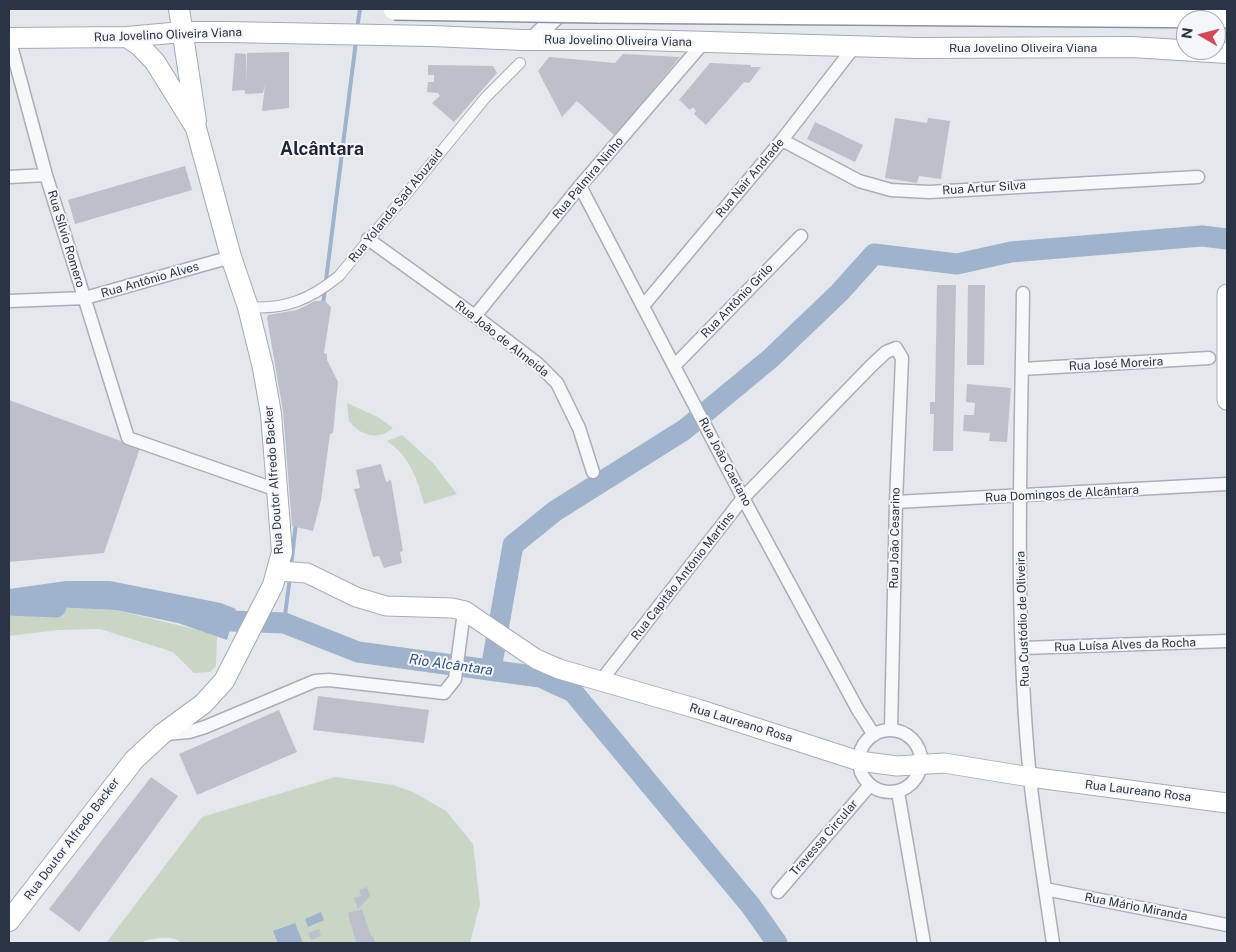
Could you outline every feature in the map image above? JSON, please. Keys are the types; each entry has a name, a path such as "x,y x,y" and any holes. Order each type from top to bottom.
{"highway":[{"path":"394,9 1176,17"}],"main road":[{"path":"178,9 196,128"},
{"name":"Rua Jovelino Oliveira Viana","path":"9,38 127,37 182,32 532,40 640,40 854,47 1132,48 1227,53"},
{"name":"Rua Doutor Alfredo Backer","path":"9,921 118,779 162,734 214,694 232,667 285,575 271,414 263,368 248,307 231,257 196,128 155,62 140,46 127,37"},
{"path":"1227,294 1227,400"},
{"name":"Rua Laureano Rosa","path":"285,575 386,606 452,608 465,611 471,620 504,638 536,659 559,669 698,709 859,762 897,766 944,763 1030,777 1227,803"}],"street":[{"path":"532,40 564,9"},
{"name":"Rua Sílvio Romero","path":"9,38 46,175 128,438 278,490"},
{"name":"Rua Palmira Ninho","path":"475,316 580,186 704,42"},
{"name":"Rua Nair Andrade","path":"643,306 782,140 854,47"},
{"name":"Rua Yolanda Sad Abuzaid","path":"248,307 280,307 324,289 339,276 486,97 520,63"},
{"name":"Rua Artur Silva","path":"782,140 860,181 891,190 929,192 1198,177"},
{"path":"9,177 46,175"},
{"name":"Rua João Caetano","path":"580,186 743,498 858,710 874,735"},
{"name":"Rua Antônio Grilo","path":"674,366 801,236"},
{"name":"Rua João de Almeida","path":"368,240 475,316 538,364 557,383 579,428 593,472"},
{"name":"Rua Antônio Alves","path":"9,302 84,298 231,257"},
{"name":"Rua Custódio de Oliveira","path":"1023,293 1021,497 1023,648 1030,777 1052,943"},
{"name":"Rua Capitão Antônio Martins","path":"600,682 743,498 871,366 886,352 896,348"},
{"name":"Rua João Cesarino","path":"891,730 896,502 902,358 896,348"},
{"name":"Rua José Moreira","path":"1022,369 1209,358"},
{"name":"Rua Domingos de Alcântara","path":"896,502 1021,497 1227,484"},
{"path":"162,734 189,732 205,727 315,681 330,680 444,692 455,679 471,620"},
{"name":"Rua Luísa Alves da Rocha","path":"1023,648 1227,641"},
{"path":"891,730 903,733 912,739 918,748 921,764 917,778 909,786 898,792 881,791 870,785 861,772 859,762 867,741 874,735 891,730"},
{"name":"Travessa Circular","path":"778,892 870,785"},
{"path":"898,792 924,943"},
{"name":"Rua Mário Miranda","path":"1045,890 1227,925"}],"green space":[{"path":"347,403 378,417 393,428 376,435 364,433 349,421"},
{"path":"402,435 433,463 457,494 424,504 412,469 402,454 387,441"},
{"path":"29,606 116,610 206,632 217,637 216,666 210,672 194,673 173,652 100,629 57,630 9,636 9,608"},
{"path":"335,777 393,785 413,792 446,811 473,844 480,904 470,943 181,943 177,940 163,938 144,941 144,943 106,943 202,817"}],"water":[{"path":"66,581 110,581 221,603 236,609 227,640 178,623 116,610 9,605 9,589"},
{"path":"321,912 324,920 308,927 305,919"},
{"path":"295,923 303,943 278,943 273,931"}],"building":[{"path":"289,52 289,108 262,111 265,85 263,93 245,94 245,90 232,91 235,53 246,54 246,83 247,53"},
{"path":"623,54 680,57 615,136 577,101 562,117 538,71 549,57 615,63"},
{"path":"710,63 761,67 749,83 744,82 706,125 694,114 696,111 693,107 690,110 679,100"},
{"path":"428,65 493,66 497,73 454,122 432,103 440,96 438,93 427,92 428,82 434,82 434,75 428,75"},
{"path":"895,118 927,123 928,118 950,121 941,179 919,176 917,183 885,178"},
{"path":"815,122 863,145 855,162 807,139"},
{"path":"185,166 192,190 75,224 68,200"},
{"path":"937,285 956,285 953,451 933,451 934,414 930,414 930,402 935,402"},
{"path":"968,285 985,285 984,365 967,365"},
{"path":"315,301 325,301 331,307 324,353 327,354 327,360 338,382 333,433 330,434 321,500 313,531 292,526 283,411 267,318 268,315 297,310"},
{"path":"967,384 1011,388 1007,442 989,441 990,433 963,431 964,415 974,415 975,403 966,402"},
{"path":"9,400 140,448 104,553 9,562"},
{"path":"381,464 386,482 391,480 403,551 400,552 402,563 384,568 379,556 373,557 354,489 360,488 356,470"},
{"path":"318,696 429,710 424,743 313,730"},
{"path":"279,710 297,752 197,795 179,754"},
{"path":"151,777 178,796 79,932 49,909"},
{"path":"367,887 370,896 358,909 354,898 361,896 359,890"},
{"path":"362,909 375,943 356,942 348,913"},
{"path":"319,929 321,936 311,940 308,933"}],"waterway":[{"path":"357,29 360,9"},
{"path":"323,304 356,41"},
{"path":"491,669 513,545 555,511 684,430 771,358 840,292 874,254 957,264 1011,252 1202,236 1227,239"},
{"path":"291,567 296,522"},
{"path":"284,623 290,577"},
{"name":"Rio Alcântara","path":"9,605 56,607"},
{"name":"Rio Alcântara","path":"203,620 284,623 358,652 540,677 573,692 751,906 777,943"}],"district":[{"name":"Alcântara","path":"322,149"}]}
